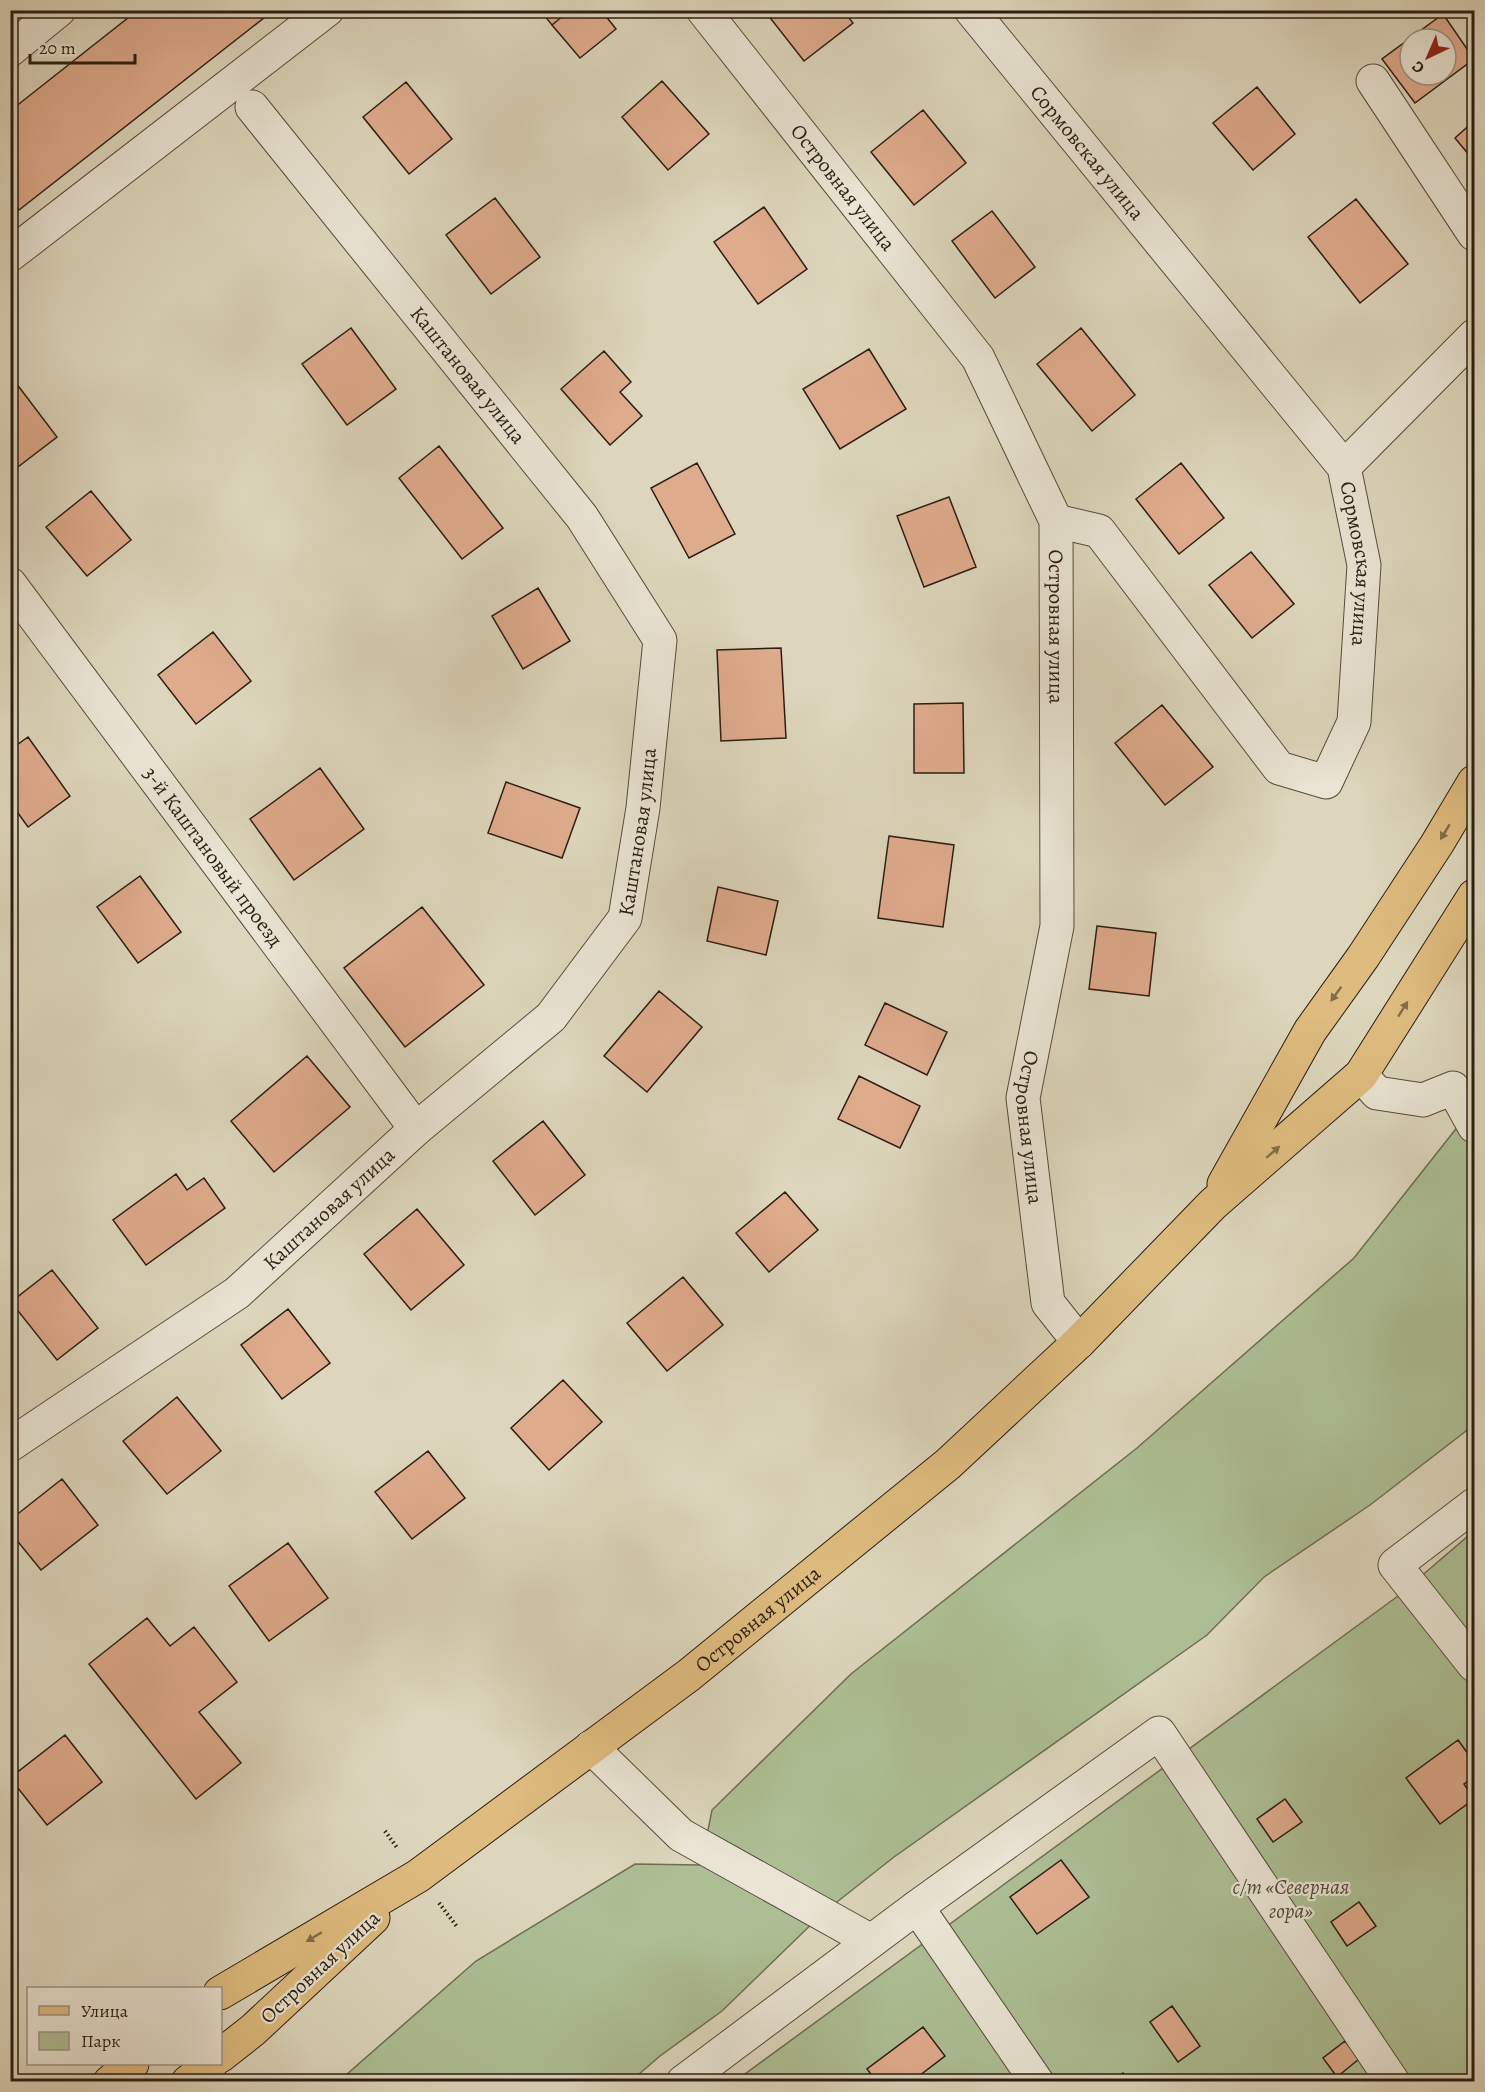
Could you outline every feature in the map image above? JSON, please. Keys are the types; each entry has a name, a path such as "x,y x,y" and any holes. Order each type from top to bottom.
{"main road":[{"name":"Островная улица","path":"1213,1204 1310,1031 1375,939 1474,782"},
{"name":"Островная улица","path":"222,1992 418,1876 689,1675 948,1464 1079,1342 1213,1204 1361,1075 1474,896"},
{"name":"Островная улица","path":"222,2054 253,2030 418,1876"},
{"path":"110,2082 131,2065"},
{"path":"188,2082 210,2065"}],"street":[{"path":"10,50 59,10"},
{"path":"10,255 327,10"},
{"name":"Островная улица","path":"703,10 978,358 1056,521 1057,926 1023,1098 1048,1303 1079,1342"},
{"name":"Сормовская улица","path":"975,12 1344,467 1364,565 1354,722 1326,782 1279,768 1099,531 1056,521"},
{"path":"1373,81 1474,234"},
{"name":"Каштановая улица","path":"15,1431 237,1293 416,1129 551,1017 626,918 643,808 660,640 582,517 252,107"},
{"path":"1344,467 1474,336"},
{"name":"3-й Каштановый проезд","path":"10,584 416,1129"},
{"path":"1361,1075 1377,1093 1423,1100 1464,1081 1474,1126"},
{"path":"1474,1505 1395,1565 1474,1665"},
{"path":"683,2082 917,1907 1159,1733 1393,2082"},
{"path":"591,1747 681,1835 871,1941"},
{"path":"917,1907 1037,2082"}],"green space":[{"path":"1474,1106 1474,1421 1466,1431 1370,1505 1264,1577 1207,1635 894,1857 823,1913 722,2011 660,2056 631,2081 338,2082 476,1961 635,1864 701,1865 712,1810 851,1674 1137,1448 1354,1258"},
{"name":"с/т «Северная гора»","path":"1474,1531 1474,2081 734,2082 1398,1596"}],"building":[{"path":"138,10 274,10 19,210 10,199 10,111"},
{"path":"540,10 570,10 552,25"},
{"path":"570,10 601,10 616,29 580,58 552,25"},
{"path":"764,10 843,10 853,23 804,61"},
{"path":"1443,14 1452,27 1425,27"},
{"path":"1458,36 1474,59 1458,71"},
{"path":"1398,47 1398,80 1382,59"},
{"path":"662,81 709,134 668,170 622,117"},
{"path":"406,82 452,139 409,174 363,117"},
{"path":"1257,87 1295,134 1253,170 1213,123"},
{"path":"1403,87 1436,87 1415,103"},
{"path":"923,110 966,163 914,205 871,152"},
{"path":"1474,121 1474,161 1455,138"},
{"path":"495,198 540,257 491,294 446,235"},
{"path":"1356,199 1408,264 1360,303 1308,237"},
{"path":"764,207 807,269 758,304 714,242"},
{"path":"992,211 1035,267 995,298 952,241"},
{"path":"351,328 396,389 347,425 302,364"},
{"path":"1081,328 1135,395 1092,431 1037,364"},
{"path":"869,349 906,409 840,449 803,389"},
{"path":"604,351 631,382 620,392 642,416 610,445 561,389"},
{"path":"16,383 57,437 10,473 10,387"},
{"path":"439,446 503,528 462,559 399,478"},
{"path":"697,463 735,534 689,558 651,488"},
{"path":"1181,463 1224,518 1179,554 1136,499"},
{"path":"91,491 131,540 87,576 46,527"},
{"path":"949,497 976,567 924,587 897,516"},
{"path":"1251,552 1294,604 1252,638 1209,585"},
{"path":"538,588 570,641 523,669 492,616"},
{"path":"213,632 251,681 196,724 158,675"},
{"path":"781,648 786,738 721,741 717,650"},
{"path":"963,703 964,773 914,773 914,704"},
{"path":"1162,705 1213,767 1165,805 1115,743"},
{"path":"28,737 70,796 28,827 10,802 10,750"},
{"path":"320,768 364,829 294,880 250,819"},
{"path":"506,782 580,808 562,858 488,833"},
{"path":"889,836 954,845 943,927 878,918"},
{"path":"140,876 181,932 138,963 97,907"},
{"path":"718,887 778,901 766,955 707,941"},
{"path":"422,907 484,985 405,1047 344,968"},
{"path":"1097,926 1156,933 1149,996 1089,989"},
{"path":"659,991 702,1027 647,1092 604,1056"},
{"path":"885,1003 947,1032 927,1075 865,1045"},
{"path":"307,1056 350,1107 274,1172 231,1121"},
{"path":"859,1076 920,1106 900,1148 838,1119"},
{"path":"543,1121 585,1175 535,1215 493,1161"},
{"path":"176,1174 187,1190 204,1178 225,1208 146,1265 113,1220"},
{"path":"785,1192 818,1230 769,1272 736,1233"},
{"path":"417,1209 464,1265 411,1310 364,1254"},
{"path":"52,1270 98,1328 57,1360 11,1302"},
{"path":"683,1277 723,1325 667,1371 627,1323"},
{"path":"288,1309 330,1363 282,1399 241,1345"},
{"path":"563,1380 602,1422 549,1470 511,1428"},
{"path":"177,1397 221,1451 167,1494 123,1441"},
{"path":"428,1451 465,1498 412,1539 375,1492"},
{"path":"62,1479 98,1525 41,1570 10,1532 10,1520"},
{"path":"288,1543 328,1598 269,1641 229,1586"},
{"path":"147,1618 170,1646 194,1627 237,1682 199,1712 241,1763 196,1799 89,1664"},
{"path":"65,1735 102,1782 47,1825 10,1778"},
{"path":"1458,1740 1474,1762 1474,1777 1464,1784 1474,1799 1440,1824 1406,1778"},
{"path":"1285,1799 1302,1822 1273,1842 1257,1819"},
{"path":"1061,1860 1089,1897 1037,1934 1010,1897"},
{"path":"1359,1902 1376,1926 1347,1946 1331,1922"},
{"path":"1172,2006 1200,2046 1178,2062 1150,2022"},
{"path":"923,2027 945,2056 911,2082 877,2082 867,2069"},
{"path":"1345,2041 1359,2059 1337,2077 1323,2058"},
{"path":"1123,2073 1129,2082 1111,2082"}]}
